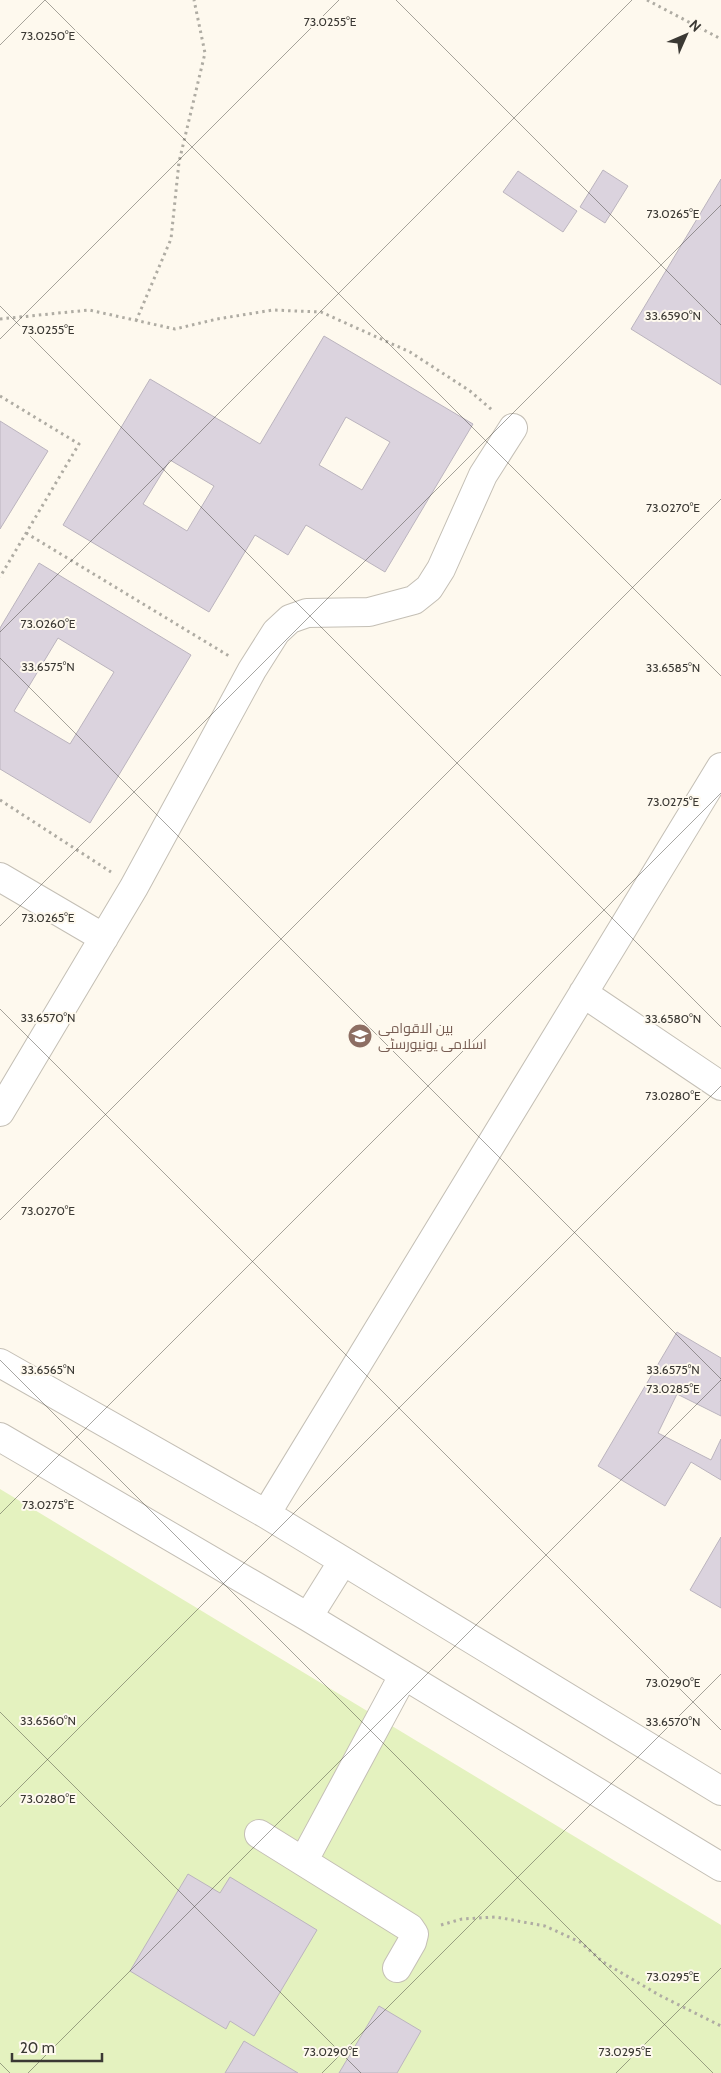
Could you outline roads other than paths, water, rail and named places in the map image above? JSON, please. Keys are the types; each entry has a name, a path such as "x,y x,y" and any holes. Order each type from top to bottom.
{"street":[{"path":"0,1112 134,887 252,670 276,632 290,619 307,613 368,612 414,600 429,588 441,569 483,475 513,428"},
{"path":"266,1514 721,767"},
{"path":"0,877 104,938"},
{"path":"583,994 721,1086"},
{"path":"0,1363 266,1514 721,1791"},
{"path":"0,1437 308,1617 721,1867"},
{"path":"308,1617 343,1561"},
{"path":"304,1860 403,1676"},
{"path":"260,1834 410,1928 414,1934 412,1942 397,1968"}],"place":[{"name":"بین الاقوامی اسلامی یونیورسٹی","path":"360,1036"}]}
